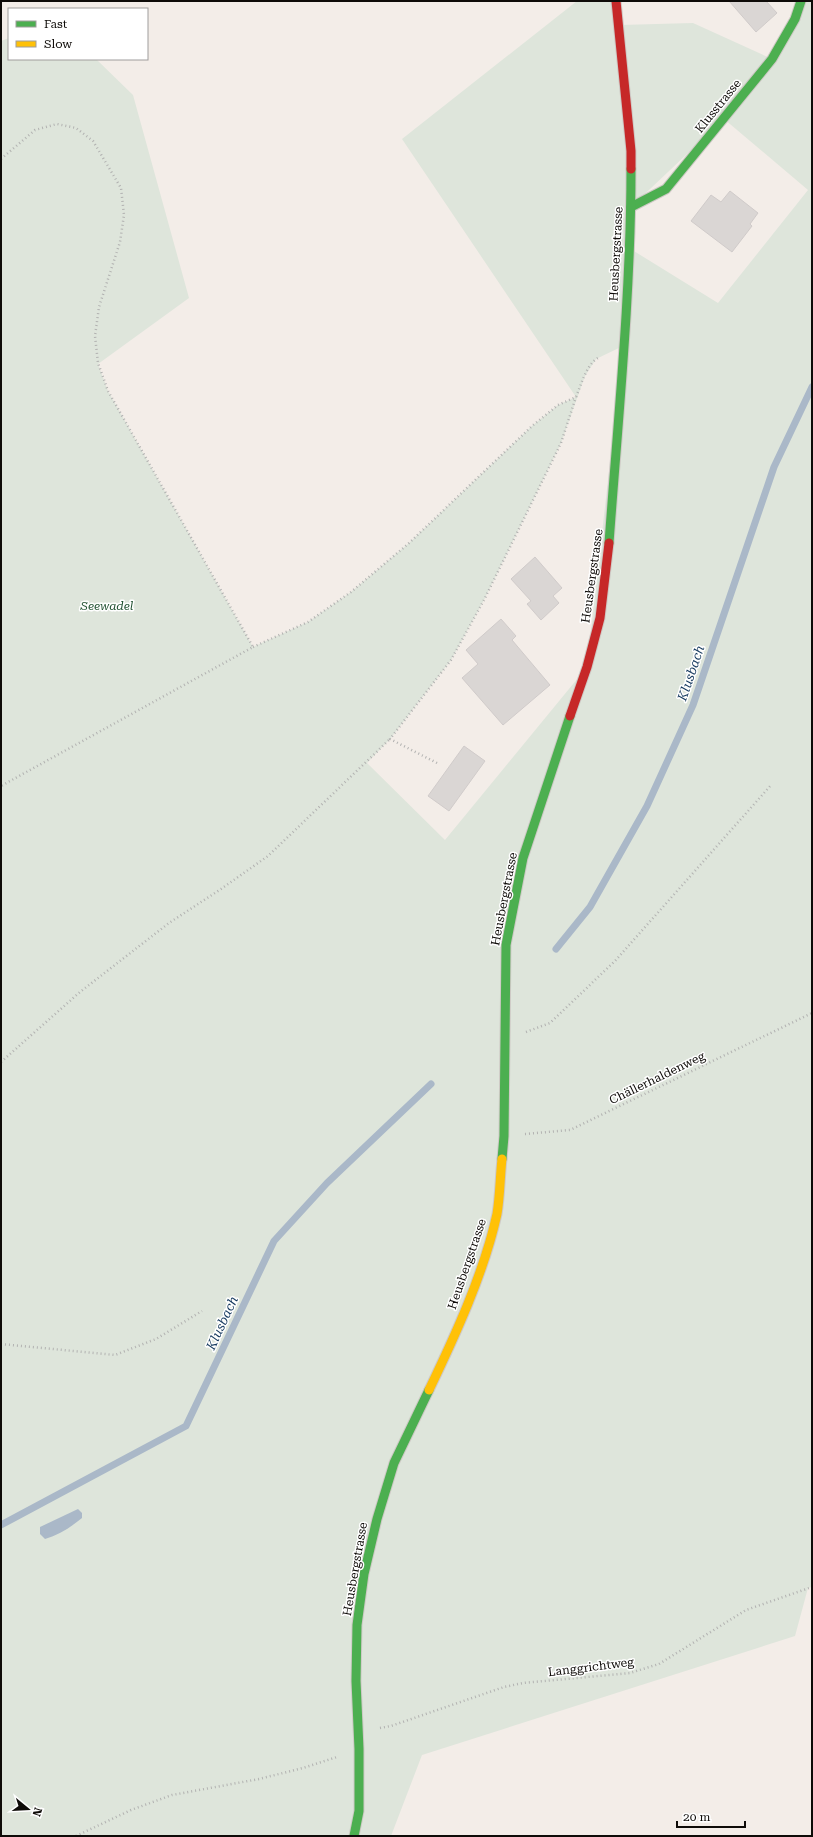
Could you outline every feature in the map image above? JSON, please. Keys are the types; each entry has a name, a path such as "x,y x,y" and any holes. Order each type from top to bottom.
{"street":[{"name":"Heusbergstrasse","path":"354,1836 358,1811 360,1749 356,1681 358,1625 364,1574 376,1519 394,1463 451,1344 483,1262 497,1213 504,1136 506,945 523,858 587,667 600,618 612,521 624,346 631,207 631,151 616,1"},
{"name":"Klusstrasse","path":"631,207 666,190 772,59 795,19 801,1"}],"path":[{"path":"1,159 35,130 57,124 76,128 93,141 121,188 124,214 120,242 99,307 95,336 98,363 108,391 253,647"},
{"path":"1,1062 80,992 169,923 221,890 268,856 390,739 451,660 484,600 561,443 576,397 585,376 596,359 624,346"},
{"path":"1,786 253,647 308,622 351,592 408,544 532,426 558,405 576,397"},
{"path":"390,739 437,763"},
{"path":"504,1040 550,1023 614,960 772,784"},
{"name":"Chällerhaldenweg","path":"504,1136 570,1130 812,1013"},
{"path":"1,1344 115,1355 156,1339 202,1310"},
{"name":"Langgrichtweg","path":"359,1731 391,1726 504,1687 524,1683 630,1674 659,1664 746,1610 812,1587"},
{"path":"76,1836 131,1810 172,1796 259,1779 303,1768 360,1749"}],"green space":[{"name":"Seewadel","path":"577,1 616,1 620,25 693,23 772,59 801,1 812,1 812,1587 808,1588 795,1636 422,1755 391,1836 1,1836 1,41 8,38 8,60 97,60 133,95 189,298 98,364 108,391 253,647 308,622 351,592 408,544 532,426 558,405 576,397 402,139","holes":["724,119 808,190 718,303 629,248 631,207","623,346 587,667 445,840 367,763 390,739 451,660 484,600 561,443 585,376 596,359"]}],"water":[{"path":"78,1509 82,1513 82,1518 69,1528 45,1539 40,1534 40,1527"}],"building":[{"path":"729,1 766,1 777,13 756,32"},
{"path":"730,191 758,213 750,224 752,226 732,252 691,221 711,195 721,202"},
{"path":"535,557 562,588 553,596 559,603 541,620 527,604 531,601 511,579"},
{"path":"501,619 516,636 512,640 550,685 503,725 462,678 478,664 466,650"},
{"path":"464,746 485,761 449,811 428,796"}],"waterway":[{"name":"Klusbach","path":"556,949 590,907 647,806 693,705 774,467 812,387"},
{"name":"Klusbach","path":"1,1525 186,1426 274,1241 327,1183 431,1084"}],"traffic: fast":[{"path":"631,207 666,189 772,59 795,19 801,1"},
{"path":"609,543 629,263 631,169"},
{"path":"502,1159 504,1136 506,945 523,858 570,716"},
{"path":"354,1836 359,1811 359,1749 356,1681 357,1625 364,1574 377,1519 394,1463 429,1390"}],"traffic: slow":[{"path":"429,1390 459,1326 485,1259 497,1214 502,1159"}],"traffic: jam":[{"path":"616,1 631,151 631,169"},
{"path":"570,716 587,667 600,618 609,543"}]}
